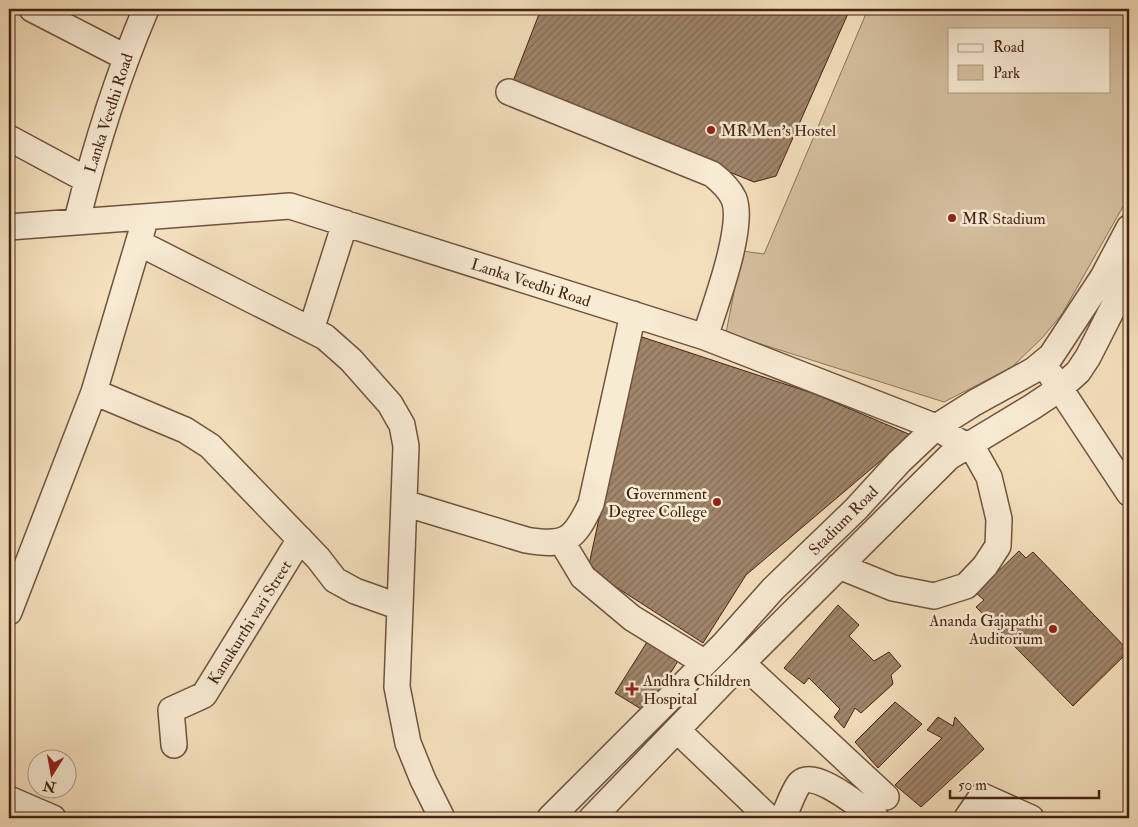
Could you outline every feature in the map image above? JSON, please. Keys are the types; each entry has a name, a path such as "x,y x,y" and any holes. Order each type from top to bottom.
{"street":[{"path":"32,9 125,57"},
{"name":"Lanka Veedhi Road","path":"77,220 87,180 125,57 146,9"},
{"path":"509,92 712,174 728,188 735,201 735,224 728,263 705,337"},
{"path":"9,138 87,180"},
{"name":"Lanka Veedhi Road","path":"9,226 290,206 705,337 936,427 968,444"},
{"path":"9,612 15,578 94,392 139,243 145,217"},
{"path":"311,330 345,223"},
{"name":"Stadium Road","path":"550,818 705,663 773,589 856,509 898,462 936,427 974,403 1034,370 1051,356 1103,277 1129,228"},
{"path":"139,243 325,337 367,376 390,404 402,425 406,446 397,687 408,743 423,780 442,818"},
{"name":"Stadium Road","path":"592,818 742,663 949,457 1059,389 1078,372 1088,357 1129,276"},
{"path":"404,503 526,540 544,544 562,542 581,524 591,504 633,314"},
{"path":"1044,362 1059,389 1129,493"},
{"path":"94,392 185,430 210,446 300,539 335,580 355,591 400,607"},
{"path":"839,566 893,588 934,596 966,586 984,566 998,546 999,519 989,477 968,444"},
{"name":"Kanukurthi vari Street","path":"174,745 172,710 204,695 300,539"},
{"path":"562,542 583,577 632,618 705,663"},
{"path":"742,663 881,808"},
{"path":"677,730 769,818"},
{"path":"783,818 800,783 809,779 822,781 881,808"},
{"path":"967,818 982,796 1030,818"},
{"path":"9,799 53,818"}],"green space":[{"path":"868,9 1129,9 1129,196 1062,314 1042,338 1012,367 944,402 726,333 742,251 764,254"}],"building":[{"name":"MR Men's Hostel","path":"541,9 850,9 776,176 754,182 512,84"},
{"name":"Government Degree College","path":"639,336 815,394 911,435 746,575 703,643 588,569"},
{"name":"Ananda Gajapathi Auditorium","path":"1019,551 1026,558 1033,552 1129,651 1073,706 976,607 984,600 976,593"},
{"path":"838,605 859,625 849,636 874,661 889,652 901,666 891,675 893,684 861,713 855,708 844,728 834,717 840,709 809,678 804,684 784,668"},
{"path":"647,642 678,661 646,712 615,693"},
{"path":"895,702 922,724 878,768 855,742"},
{"path":"938,717 953,726 955,717 984,749 921,807 895,785 942,738 927,730"}],"place":[{"name":"MR Men's Hostel","path":"711,130"},
{"name":"MR Stadium","path":"952,218"},
{"name":"Government Degree College","path":"717,502"},
{"name":"Ananda Gajapathi Auditorium","path":"1053,629"},
{"name":"Andhra Children Hospital","path":"632,689"}]}
